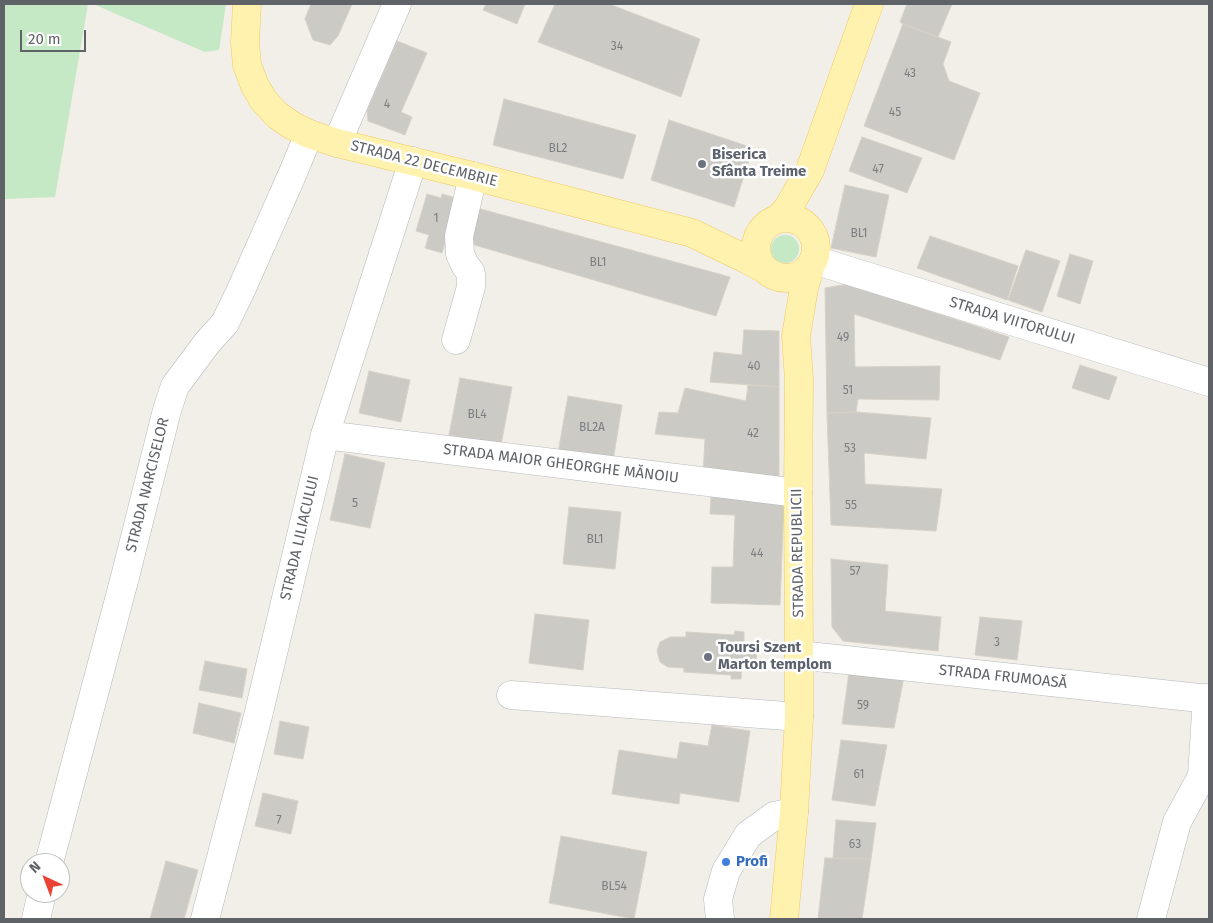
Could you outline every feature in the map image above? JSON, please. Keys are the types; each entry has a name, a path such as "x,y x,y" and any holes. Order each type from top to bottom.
{"main road":[{"name":"STRADA 22 DECEMBRIE","path":"247,4 244,43 247,65 255,86 264,102 277,114 309,134 336,143 473,176 692,233 744,258 767,272"},
{"path":"771,224 788,217 806,225 812,232 817,250 812,264 802,274 792,278 782,278 767,272 758,259 756,249 757,238 771,224 788,208 810,170 869,4"},
{"path":"810,170 812,232"},
{"name":"STRADA 22 DECEMBRIE","path":"692,233 743,232 771,224"},
{"name":"STRADA REPUBLICII","path":"784,919 794,812 798,716 798,380 796,336 804,288 812,264"},
{"name":"STRADA REPUBLICII","path":"767,272 796,336"}],"street":[{"path":"336,143 397,4"},
{"name":"STRADA NARCISELOR","path":"53,853 167,410 175,386 207,343 225,323 309,134"},
{"name":"STRADA LILIACULUI","path":"205,919 258,716 325,435 413,161"},
{"path":"456,340 471,287 471,273 460,254 459,236 473,176"},
{"name":"STRADA VIITORULUI","path":"812,264 1209,382"},
{"name":"STRADA MAIOR GHEORGHE MĂNOIU","path":"325,435 798,493"},
{"name":"STRADA FRUMOASĂ","path":"799,655 1208,699 1202,776 1176,822 1152,919"},
{"path":"511,696 798,716"},
{"path":"720,919 718,899 726,871 748,835 774,816 794,812"},
{"path":"36,919 40,903"}],"green space":[{"path":"4,4 88,4 55,197 4,199"},
{"path":"93,4 226,4 219,50 205,52"},
{"path":"785,235 795,239 799,249 795,259 785,263 775,259 771,249 775,239"}],"building":[{"path":"311,4 352,4 338,36 330,45 313,40 305,19"},
{"path":"486,4 525,4 517,24 483,10"},
{"path":"555,4 609,4 700,39 681,97 538,42"},
{"path":"907,4 952,4 938,37 900,22"},
{"path":"903,24 951,42 943,64 949,81 980,93 954,160 864,126"},
{"path":"397,41 427,53 401,112 412,117 405,135 368,121 367,111"},
{"path":"504,99 636,135 623,179 493,145"},
{"name":"Biserica Sfânta Treime","path":"669,120 753,148 734,207 651,180"},
{"path":"862,137 922,158 907,193 849,171"},
{"path":"845,185 889,195 876,257 831,248"},
{"path":"427,194 441,198 442,194 459,199 442,253 425,248 429,235 416,231"},
{"path":"477,208 730,277 716,316 468,243"},
{"path":"930,236 1018,266 1007,300 917,268"},
{"path":"1026,250 1060,261 1042,312 1008,300"},
{"path":"1070,254 1093,261 1080,304 1057,296"},
{"path":"848,284 1009,337 1000,360 854,314 855,367 940,366 939,400 858,399 856,412 827,413 825,288"},
{"path":"744,330 779,331 779,387 710,382 714,352 742,355"},
{"path":"1080,365 1117,377 1109,400 1072,388"},
{"path":"369,371 410,380 401,422 359,413"},
{"path":"460,378 512,387 501,445 449,435"},
{"path":"748,385 779,387 779,476 772,483 703,476 705,439 655,434 659,412 678,413 685,388 746,401"},
{"path":"568,396 622,405 613,461 558,453"},
{"path":"856,412 931,418 926,459 864,453 865,484 942,489 936,531 831,525 827,413"},
{"path":"345,454 385,463 370,528 330,520"},
{"path":"711,497 784,500 780,605 711,603 712,567 733,567 735,515 710,514"},
{"path":"569,507 621,512 615,569 563,564"},
{"path":"831,559 888,565 885,611 941,617 938,651 843,641 832,627"},
{"path":"535,614 589,620 583,670 529,663"},
{"path":"980,617 1022,621 1017,660 975,655"},
{"name":"Toursi Szent Marton templom","path":"735,631 744,632 744,644 757,645 756,665 742,664 741,679 731,679 731,675 684,672 684,668 668,667 660,662 657,651 660,642 670,637 686,637 686,632 734,635"},
{"path":"205,661 247,669 242,698 199,690"},
{"path":"849,672 904,677 894,728 842,724"},
{"path":"199,703 241,713 234,743 193,733"},
{"path":"280,721 309,727 303,759 274,754"},
{"path":"712,725 750,731 739,802 680,793 679,804 612,794 619,750 677,759 680,742 708,746"},
{"path":"841,740 887,745 875,806 832,800"},
{"path":"263,793 298,801 291,834 255,826"},
{"path":"836,820 876,823 871,859 833,858"},
{"path":"561,836 647,852 634,919 549,903"},
{"path":"825,858 871,859 862,919 818,919"},
{"path":"166,861 198,870 184,919 150,919"}],"place":[{"name":"Biserica Sfânta Treime","path":"702,164"},
{"name":"Toursi Szent Marton templom","path":"708,657"},
{"name":"Profi","path":"726,862"}]}
